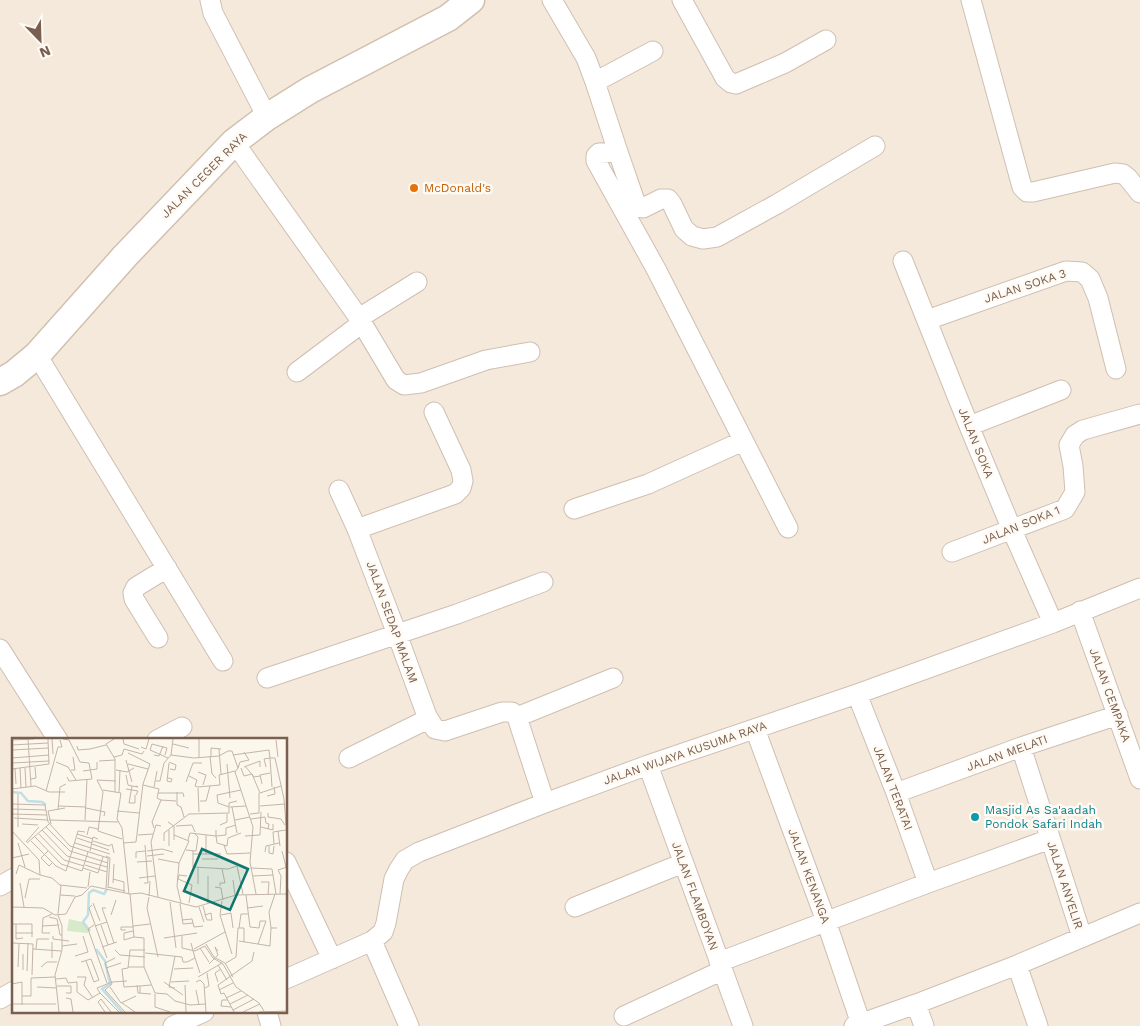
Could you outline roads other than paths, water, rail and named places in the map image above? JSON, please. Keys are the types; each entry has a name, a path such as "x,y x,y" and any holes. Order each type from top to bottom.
{"main road":[{"name":"JALAN CEGER RAYA","path":"0,382 14,374 37,355 125,256 234,142 267,117 310,90 448,18 471,0"}],"street":[{"path":"210,0 213,13 267,117"},
{"path":"552,0 586,58 636,207 643,208 661,199 668,199 684,229 692,236 703,239 718,237 875,146"},
{"path":"682,0 725,78 730,83 736,84 785,63 826,40"},
{"path":"971,0 1022,187 1027,192 1033,192 1115,173 1123,174 1128,178 1140,194"},
{"path":"595,82 653,52"},
{"path":"234,142 360,321 396,380 404,385 421,383 486,360 530,352"},
{"path":"618,152 599,154 596,156 596,161 656,269 788,528"},
{"name":"JALAN SOKA","path":"903,261 1012,530 1053,623"},
{"name":"JALAN SOKA 3","path":"927,320 1066,271 1082,272 1090,279 1098,298 1116,370"},
{"path":"297,372 360,321 418,282"},
{"path":"37,355 223,661"},
{"path":"969,426 1061,390"},
{"path":"357,529 455,494 461,488 463,481 461,470 434,412"},
{"name":"JALAN SOKA 1","path":"952,552 1065,509 1075,492 1069,444 1075,435 1083,430 1140,414"},
{"path":"574,509 648,484 743,441"},
{"name":"JALAN SEDAP MALAM","path":"339,490 357,529 428,719"},
{"path":"158,638 134,599 133,593 136,587 167,568"},
{"path":"267,678 457,614 543,582"},
{"name":"JALAN WIJAYA KUSUMA RAYA","path":"288,978 372,941 384,932 394,879 405,860 419,852 648,765 857,694 1053,623 1140,588"},
{"name":"JALAN CEMPAKA","path":"1080,612 1140,779"},
{"path":"0,649 57,738"},
{"path":"517,717 613,678"},
{"name":"JALAN TERATAI","path":"857,694 896,793 928,883"},
{"path":"349,758 428,719 435,730 445,731 502,712 512,712 517,717 545,803"},
{"name":"JALAN MELATI","path":"896,793 1118,715"},
{"path":"162,738 182,727"},
{"name":"JALAN KENANGA","path":"755,729 826,921 858,1025"},
{"name":"JALAN ANYELIR","path":"1021,748 1082,937"},
{"name":"JALAN FLAMBOYAN","path":"648,765 743,1026"},
{"path":"624,1016 721,966 826,921 1050,839"},
{"path":"575,907 683,863"},
{"path":"288,866 332,959"},
{"path":"0,886 12,879"},
{"path":"858,1025 1017,965 1140,913"},
{"path":"372,941 409,1026"},
{"path":"1017,965 1038,1026"},
{"path":"0,999 12,992"},
{"path":"916,1004 924,1026"},
{"path":"173,1026 200,1014"},
{"path":"268,1014 272,1026"}],"place":[{"name":"McDonald's","path":"414,188"},
{"name":"Masjid As Sa'aadah Pondok Safari Indah","path":"975,817"}]}
